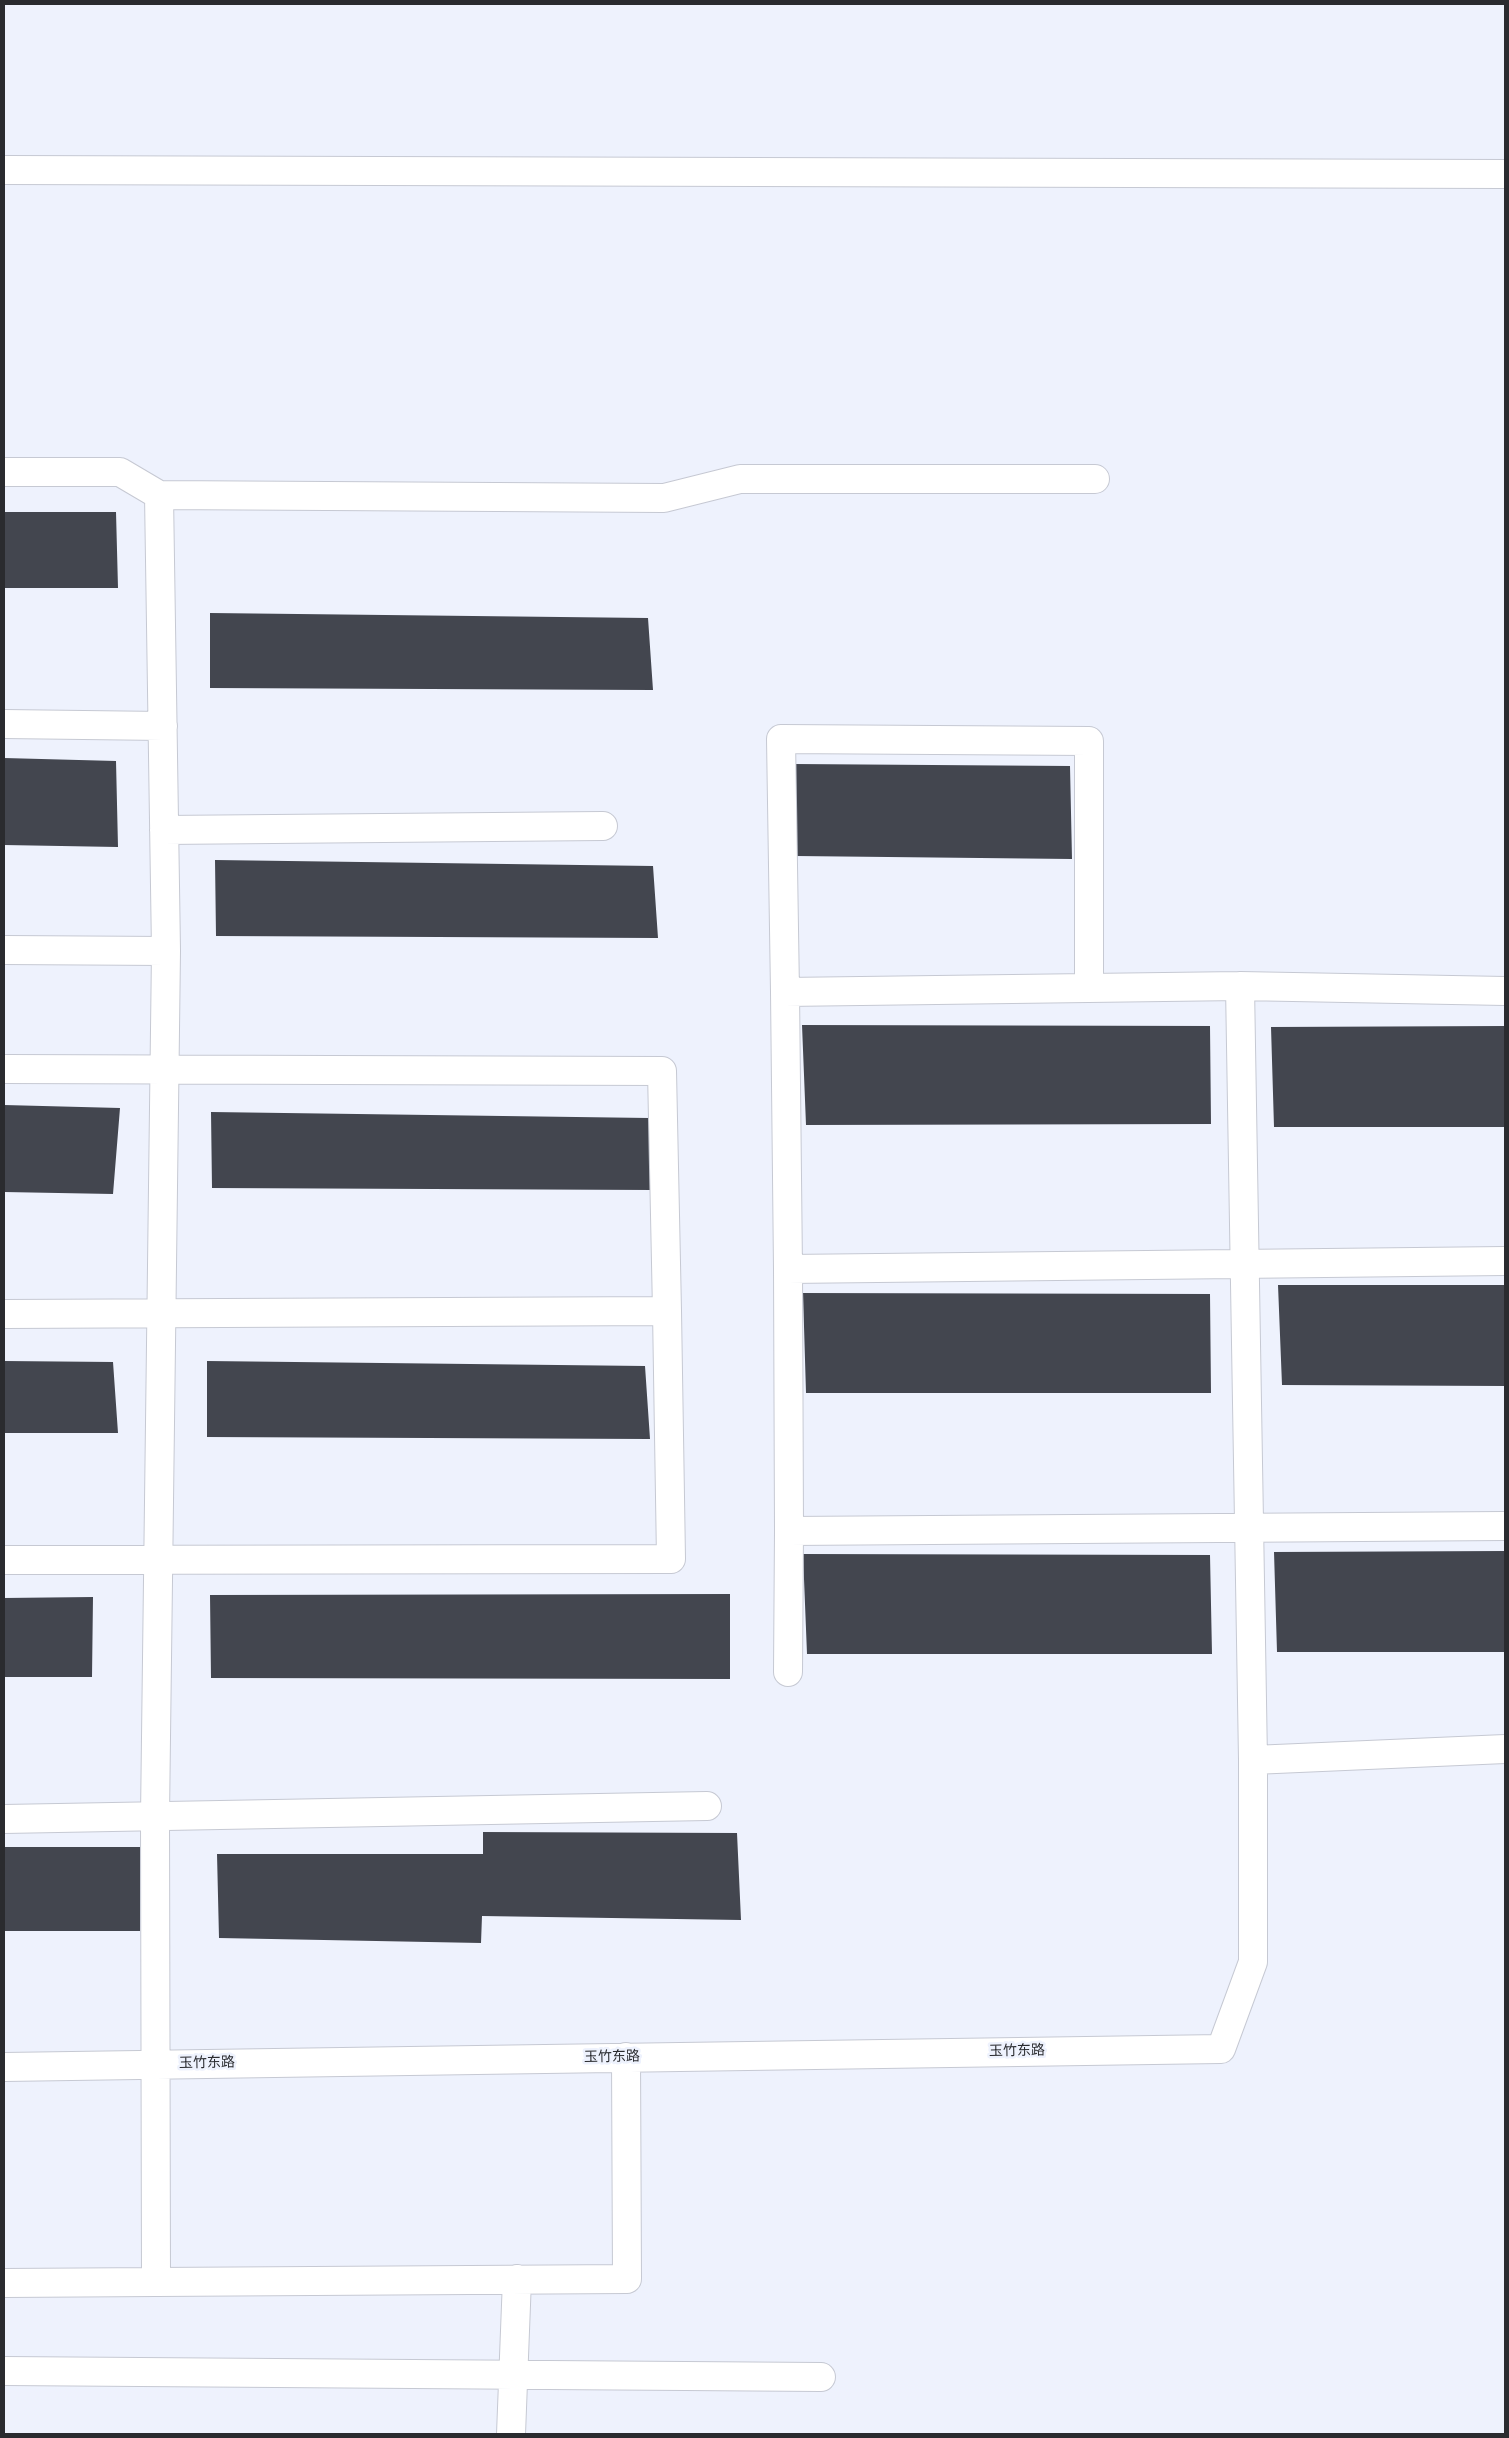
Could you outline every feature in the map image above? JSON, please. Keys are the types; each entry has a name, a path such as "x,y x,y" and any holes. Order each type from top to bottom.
{"street":[{"path":"4,170 1505,174"},
{"path":"4,472 120,472 159,495 664,498 740,479 1095,479"},
{"path":"156,2282 155,1816 166,951 159,495"},
{"path":"4,724 163,726"},
{"path":"788,1672 788,1269 781,739 1089,742 1089,988"},
{"path":"164,830 603,826"},
{"path":"4,950 166,951"},
{"path":"1240,986 1253,1760 1505,1749"},
{"path":"785,992 1240,986 1505,991"},
{"path":"4,1069 662,1072 671,1559 4,1560"},
{"path":"788,1269 1245,1266 1505,1261"},
{"path":"4,1314 667,1311"},
{"path":"789,1532 1505,1526"},
{"name":"玉竹东路","path":"4,2066 1221,2049 1253,1962 1253,1760"},
{"path":"4,1818 707,1806"},
{"path":"4,2283 627,2279 626,2057"},
{"path":"511,2434 517,2279"},
{"path":"4,2371 821,2377"}],"building":[{"path":"4,512 116,512 118,588 4,588"},
{"path":"210,613 648,618 653,690 210,688"},
{"path":"4,758 116,761 118,847 4,845"},
{"path":"794,764 1070,766 1072,859 796,856"},
{"path":"215,860 653,866 658,938 216,936"},
{"path":"802,1025 1210,1026 1211,1124 806,1125"},
{"path":"1505,1026 1505,1127 1274,1127 1271,1027"},
{"path":"4,1105 120,1108 113,1194 4,1192"},
{"path":"211,1112 649,1118 654,1190 212,1188"},
{"path":"1278,1285 1505,1285 1505,1386 1282,1385"},
{"path":"803,1293 1210,1294 1211,1393 806,1393"},
{"path":"4,1361 113,1362 118,1433 4,1433"},
{"path":"207,1361 645,1366 650,1439 207,1437"},
{"path":"1505,1551 1505,1652 1277,1652 1274,1552"},
{"path":"803,1554 1210,1555 1212,1654 807,1654"},
{"path":"730,1594 730,1679 211,1678 210,1595"},
{"path":"93,1597 92,1677 4,1677 4,1598"},
{"path":"483,1832 737,1833 741,1920 482,1916 481,1943 219,1938 217,1854 483,1854"},
{"path":"4,1847 140,1847 140,1931 4,1931"}]}
